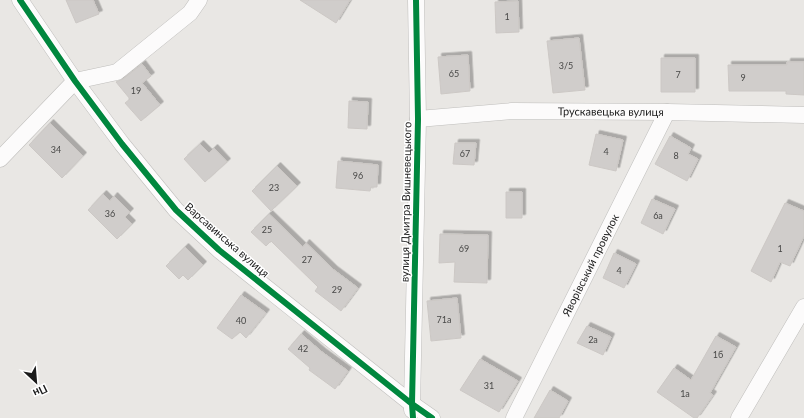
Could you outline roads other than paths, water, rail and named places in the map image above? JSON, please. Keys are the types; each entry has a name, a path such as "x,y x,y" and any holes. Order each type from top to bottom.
{"street":[{"name":"Варсавинська вулиця","path":"20,0 75,81 122,144 176,210 219,250 412,411 432,418"},
{"path":"0,159 75,81 117,72 190,13 199,0"},
{"name":"вулиця Дмитра Вишневецького","path":"412,411 418,119 416,0"},
{"name":"Трускавецька вулиця","path":"418,119 512,111 804,115"},
{"name":"Яворівський провулок","path":"514,418 667,112"},
{"path":"739,418 804,307"}]}
